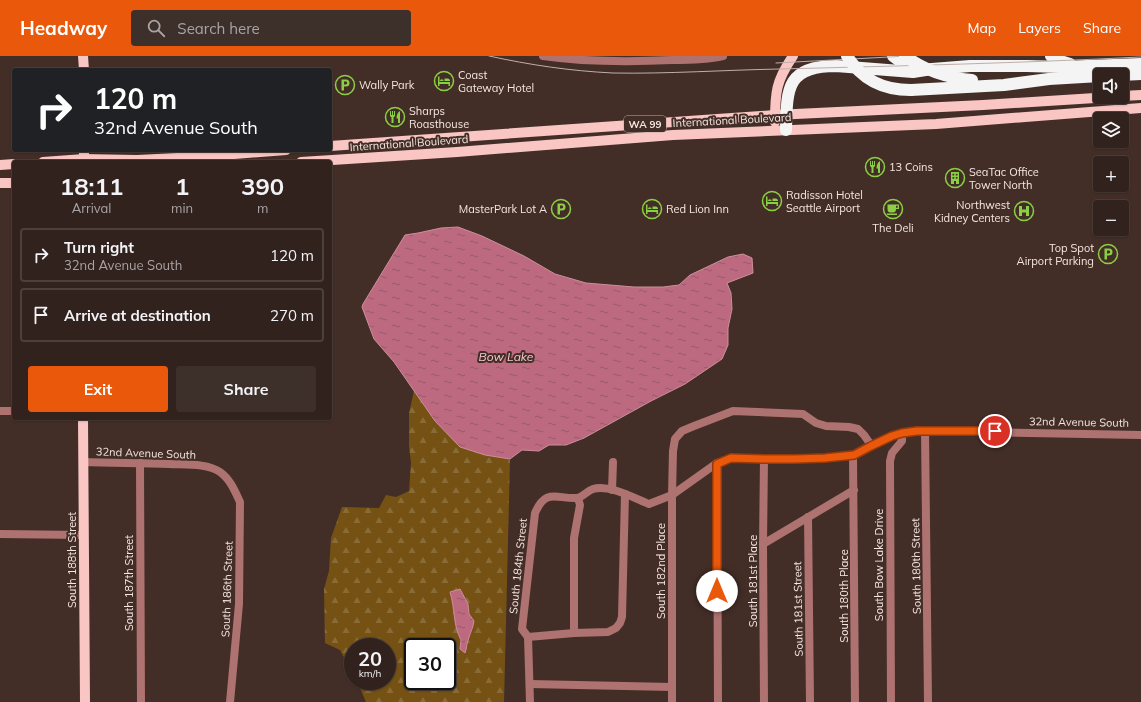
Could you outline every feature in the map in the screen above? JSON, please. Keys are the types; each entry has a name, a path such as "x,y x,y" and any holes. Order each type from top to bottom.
{"highway":[{"path":"847,56 854,66 870,80 890,88 900,90 1004,84 1093,76"},
{"path":"893,56 910,68 920,71"},
{"path":"905,56 917,64 935,72 956,78 972,80 1049,79"},
{"path":"1051,56 1068,63 1085,67"},
{"path":"780,130 781,114 791,85 797,76 806,71 829,66 906,72 970,66 1085,67 1141,64"},
{"path":"1129,75 1141,74"}],"main road":[{"path":"83,56 84,68"},
{"path":"781,114 776,95 778,82 784,69 793,56"},
{"path":"1129,96 1141,95"},
{"name":"International Boulevard","path":"332,146 781,114 982,105 1093,98"},
{"name":"International Boulevard","path":"332,160 673,135 936,124 1141,108"},
{"path":"59,160 84,157 137,160 197,158 264,152"},
{"path":"0,165 12,164"},
{"path":"0,184 12,182"},
{"name":"South 188th Street","path":"83,420 85,702"}],"street":[{"path":"543,56 633,62 700,59 723,56"},
{"path":"0,411 12,411"},
{"name":"South 182nd Place","path":"672,702 672,495 673,452 675,439 682,432 694,426 733,411 803,414 816,423 826,426 858,429 864,434 871,446"},
{"name":"32nd Avenue South","path":"578,498 593,489 607,488 649,504 672,495 717,464 731,458 825,458 854,455 902,433 925,430 1141,434"},
{"name":"South 180th Street","path":"925,430 928,702"},
{"name":"South Bow Lake Drive","path":"891,702 890,461 892,454 902,441 902,433"},
{"name":"South 180th Place","path":"854,455 854,702"},
{"name":"South 181st Place","path":"764,459 764,702"},
{"name":"32nd Avenue South","path":"83,462 197,465 219,471 227,479"},
{"path":"612,490 613,462"},
{"name":"South 187th Street","path":"140,463 140,702"},
{"path":"717,464 718,702"},
{"name":"South 186th Street","path":"227,479 234,488 240,502 239,604 230,702"},
{"path":"763,544 854,490"},
{"path":"528,637 608,632 616,628 620,623 622,617 625,494"},
{"name":"South 184th Street","path":"530,702 528,637 522,629 535,513 539,504 545,498 551,496 578,498"},
{"path":"574,633 574,538 580,505 578,498"},
{"name":"South 181st Street","path":"808,517 810,702"},
{"path":"0,534 83,535"},
{"path":"530,684 672,687"}],"green space":[{"path":"414,391 435,421 485,455 510,459 504,702 366,702 361,690 396,690 396,638 344,638 344,657 340,650 325,643 324,589 329,571 331,538 342,507 379,508 386,495 396,497 409,491 411,463 409,446 409,413","holes":["450,592 468,604 473,628 468,638 468,646 460,648 461,640 455,623"]}],"water":[{"name":"Bow Lake","path":"458,227 482,236 524,256 555,274 586,283 634,287 663,287 679,285 690,275 728,257 743,254 752,258 753,273 727,283 731,293 732,309 728,328 728,345 722,359 685,384 584,438 566,445 549,445 539,451 522,450 510,459 485,455 460,447 435,421 394,362 374,339 362,307 405,235 441,228"},
{"path":"460,589 468,604 469,614 474,621 465,653 460,649 461,640 455,623 450,592"}],"tram line":[{"path":"489,56 535,65 613,73 960,64 1141,57"},
{"path":"776,63 908,56"}],"place":[{"name":"Coast Gateway Hotel","path":"444,81"},
{"name":"Wally Park","path":"345,85"},
{"name":"Sharps Roasthouse","path":"395,117"},
{"name":"13 Coins","path":"875,167"},
{"name":"SeaTac Office Tower North","path":"955,178"},
{"name":"Radisson Hotel Seattle Airport","path":"772,201"},
{"name":"MasterPark Lot A","path":"561,209"},
{"name":"Red Lion Inn","path":"652,209"},
{"name":"The Deli","path":"893,209"},
{"name":"Northwest Kidney Centers","path":"1024,211"},
{"name":"Top Spot Airport Parking","path":"1108,254"}],"route":[{"path":"717,591 717,464 731,458 795,459 854,455 892,436 925,430 995,431"}]}
